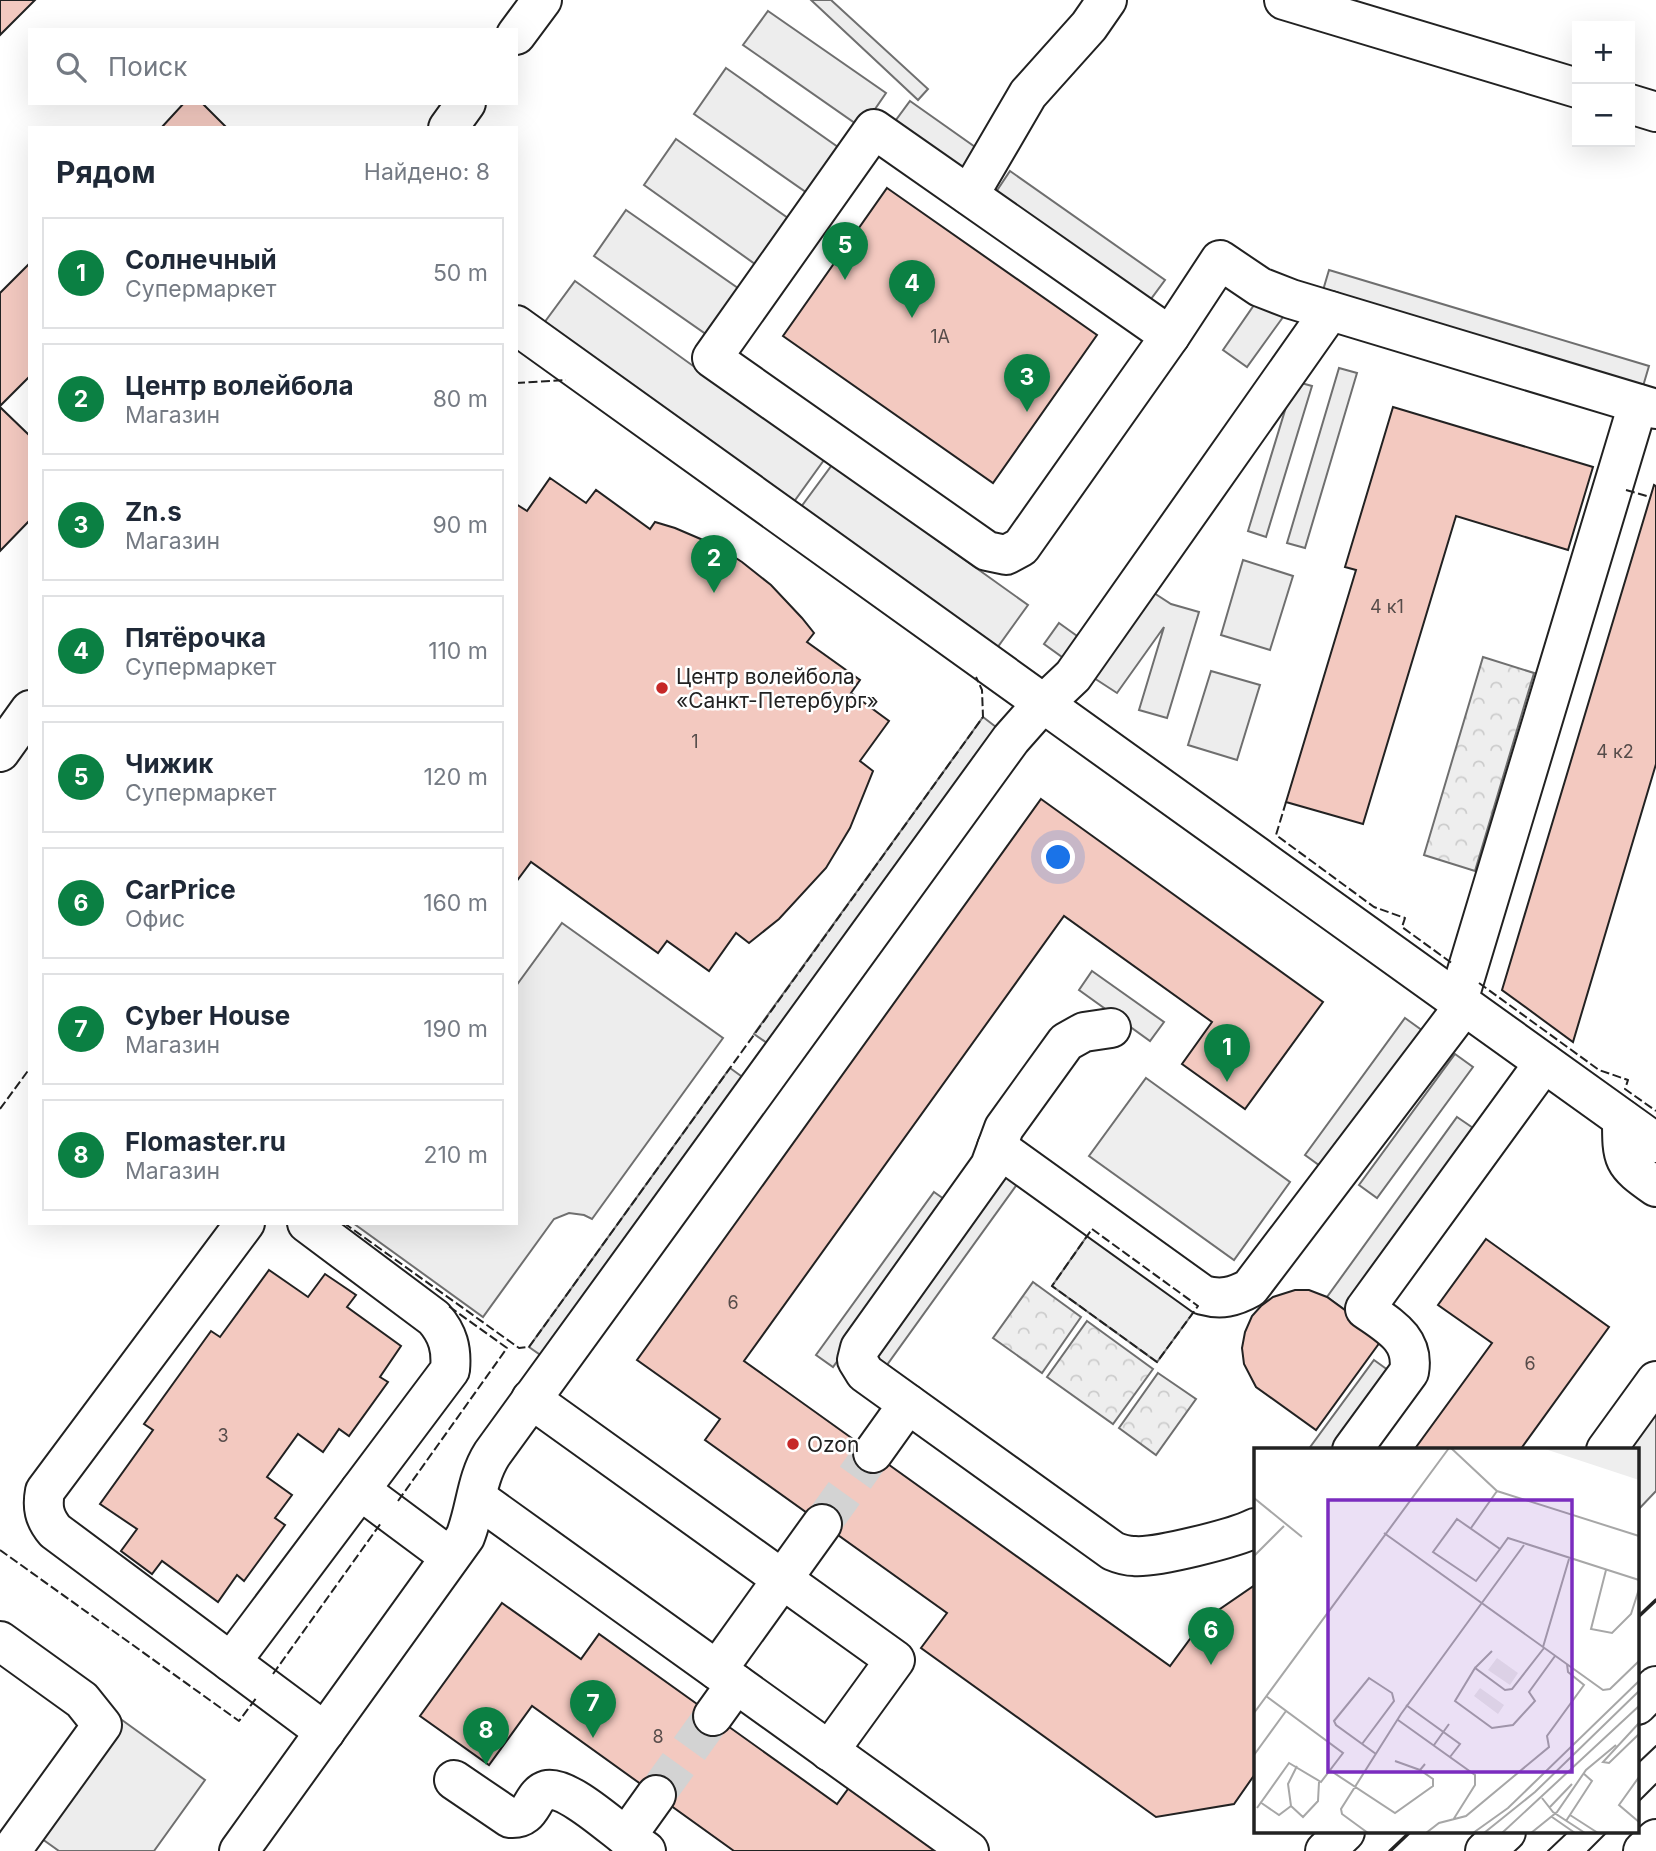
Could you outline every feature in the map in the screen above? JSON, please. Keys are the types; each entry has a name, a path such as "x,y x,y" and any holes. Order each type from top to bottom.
{"main road":[{"path":"518,32 542,0"},
{"path":"969,195 1027,94 1089,26 1107,0"},
{"path":"1284,0 1572,86"},
{"path":"449,126 465,105"},
{"path":"1635,105 1656,111"},
{"path":"997,1147 1203,1294 1224,1298 1250,1288 1461,1003 1647,406 1330,311 1260,287 1220,260 1170,336 1021,547 1006,555 987,551 712,358 874,129 1170,336"},
{"path":"239,1851 465,1537 489,1458 1003,750 1026,721 1073,676 1330,311"},
{"path":"518,326 1656,1143"},
{"path":"0,752 28,713"},
{"path":"1111,1028 1084,1032 1066,1042 1003,1128 987,1171 858,1353 860,1367 1113,1551 1124,1555 1150,1556 1231,1537 1254,1528"},
{"path":"1353,1448 1409,1372 1410,1362 1405,1342 1398,1333 1362,1314 1544,1063"},
{"path":"1622,1119 1622,1145 1626,1162 1632,1170 1656,1187"},
{"path":"244,1225 45,1491 43,1503 48,1522 55,1531 325,1732"},
{"path":"231,1662 450,1370 451,1354 443,1328 434,1318 310,1225"},
{"path":"1607,1448 1656,1381"},
{"path":"531,1399 895,1660 829,1751"},
{"path":"873,1453 908,1404"},
{"path":"360,1490 450,1557"},
{"path":"477,1498 969,1851"},
{"path":"713,1716 726,1677 782,1579 822,1524"},
{"path":"0,1641 82,1700 103,1725 18,1849"},
{"path":"1638,1704 1656,1686"},
{"path":"454,1780 510,1818 526,1814 541,1793 547,1790 560,1791 636,1844 656,1795"},
{"path":"1325,1851 1343,1834"},
{"path":"1485,1851 1504,1834"},
{"path":"1643,1851 1656,1839"}],"green space":[{"path":"1483,657 1534,673 1475,871 1424,855"},
{"path":"1146,1078 1290,1182 1234,1260 1089,1156"},
{"path":"1092,1229 1198,1306 1157,1362 1052,1286"},
{"path":"1033,1282 1081,1317 1042,1373 993,1338"},
{"path":"1087,1321 1153,1369 1113,1424 1047,1377"},
{"path":"1158,1373 1196,1399 1156,1455 1119,1428"}],"shaded area":[{"path":"811,0 831,0 928,89 918,100"},
{"path":"768,11 886,93 862,128 743,45"},
{"path":"726,68 845,152 813,197 694,114"},
{"path":"910,101 985,154 969,177 893,124"},
{"path":"676,139 795,223 762,269 644,185"},
{"path":"1010,171 1165,280 1148,303 994,195"},
{"path":"626,210 745,293 713,339 594,256"},
{"path":"1329,270 1649,366 1641,393 1321,297"},
{"path":"575,281 824,460 793,503 544,323"},
{"path":"1261,295 1286,313 1247,367 1223,350"},
{"path":"1339,368 1357,373 1305,548 1287,543"},
{"path":"1294,381 1312,386 1266,537 1248,531"},
{"path":"832,465 1028,605 997,648 801,507"},
{"path":"1243,560 1293,576 1270,650 1221,635"},
{"path":"1154,593 1171,604 1199,612 1167,718 1139,710 1164,627 1117,693 1094,678"},
{"path":"1059,623 1084,641 1069,662 1044,644"},
{"path":"1211,671 1260,685 1237,760 1188,745"},
{"path":"983,717 1005,734 777,1050 754,1034"},
{"path":"562,923 723,1038 592,1219 569,1213 554,1219 483,1317 356,1225 518,1225 518,983"},
{"path":"1092,971 1164,1022 1150,1041 1079,990"},
{"path":"1405,1018 1423,1031 1323,1168 1305,1155"},
{"path":"1455,1054 1473,1067 1377,1198 1359,1185"},
{"path":"730,1068 752,1084 552,1363 529,1347"},
{"path":"1457,1117 1476,1130 1345,1310 1327,1297"},
{"path":"1005,1164 1023,1176 884,1369 867,1357"},
{"path":"934,1192 951,1204 833,1367 816,1355"},
{"path":"1374,1360 1392,1373 1337,1448 1309,1448"},
{"path":"1656,1400 1656,1491 1638,1510 1638,1448 1621,1448"},
{"path":"122,1720 205,1780 154,1851 59,1851 38,1836"}],"building":[{"path":"0,0 35,0 0,35"},
{"path":"182,105 204,105 225,126 163,126"},
{"path":"887,188 1097,335 993,483 783,336"},
{"path":"28,265 28,378 0,406 0,293"},
{"path":"0,407 28,434 28,522 0,551"},
{"path":"1393,407 1593,467 1568,550 1456,516 1363,824 1286,802 1356,570 1345,567"},
{"path":"550,478 586,503 596,490 650,529 655,522 717,546 771,585 814,633 807,642 860,680 851,693 889,721 860,761 873,771 850,828 826,868 779,919 749,943 736,933 709,971 667,941 658,953 531,862 518,879 518,505 527,511"},
{"path":"1654,485 1656,764 1573,1042 1502,990"},
{"path":"1041,799 1323,1002 1245,1109 1182,1064 1212,1022 1064,916 744,1361 1170,1666 1204,1620 1254,1586 1254,1775 1234,1804 1156,1817 921,1648 947,1613 705,1440 720,1419 637,1360"},
{"path":"1486,1239 1609,1327 1521,1448 1415,1448 1492,1343 1438,1305"},
{"path":"269,1270 308,1297 325,1274 356,1295 347,1307 401,1346 380,1377 388,1382 349,1436 339,1429 323,1452 298,1434 267,1477 292,1495 275,1518 285,1525 244,1581 237,1575 218,1602 162,1561 152,1574 121,1551 137,1529 100,1504 153,1430 144,1424 211,1331 220,1337"},
{"path":"1295,1290 1309,1290 1327,1297 1383,1338 1316,1430 1256,1387 1244,1364 1242,1348 1252,1316 1273,1297"},
{"path":"502,1603 581,1659 599,1634 837,1804 856,1778 957,1851 734,1851 532,1706 489,1765 420,1716"}],"tunnel":[{"path":"822,1524 873,1453"},
{"path":"656,1795 713,1716"}],"tram line":[{"path":"1638,1763 1656,1746"},
{"path":"1638,1802 1656,1784"},
{"path":"1548,1851 1566,1834"},
{"path":"1588,1851 1605,1834"}],"fence":[{"path":"518,383 566,380"},
{"path":"1626,490 1650,497"},
{"path":"347,1225 519,1348 529,1347 983,717 982,690 976,677"},
{"path":"1286,802 1276,835 1374,907 1405,918 1402,927 1453,964"},
{"path":"1479,983 1599,1070 1628,1080 1625,1089 1656,1111"},
{"path":"0,1109 28,1071"},
{"path":"1092,1229 1198,1306 1157,1362 1052,1286 1092,1229"},
{"path":"398,1501 507,1348 447,1305"},
{"path":"273,1674 381,1523"},
{"path":"0,1550 239,1721 257,1697"}],"wall":[{"path":"1638,1617 1656,1600"},
{"path":"1390,1851 1408,1834"}],"place":[{"name":"Чижик","path":"845,280"},
{"name":"Пятёрочка","path":"912,318"},
{"name":"Zn.s","path":"1027,412"},
{"name":"Центр волейбола","path":"714,593"},
{"name":"Центр волейбола «Санкт-Петербург»","path":"662,688"},
{"name":"Солнечный","path":"1227,1082"},
{"name":"Ozon","path":"793,1444"},
{"name":"CarPrice","path":"1211,1665"},
{"name":"Cyber House","path":"593,1738"},
{"name":"Flomaster.ru","path":"486,1765"}]}
